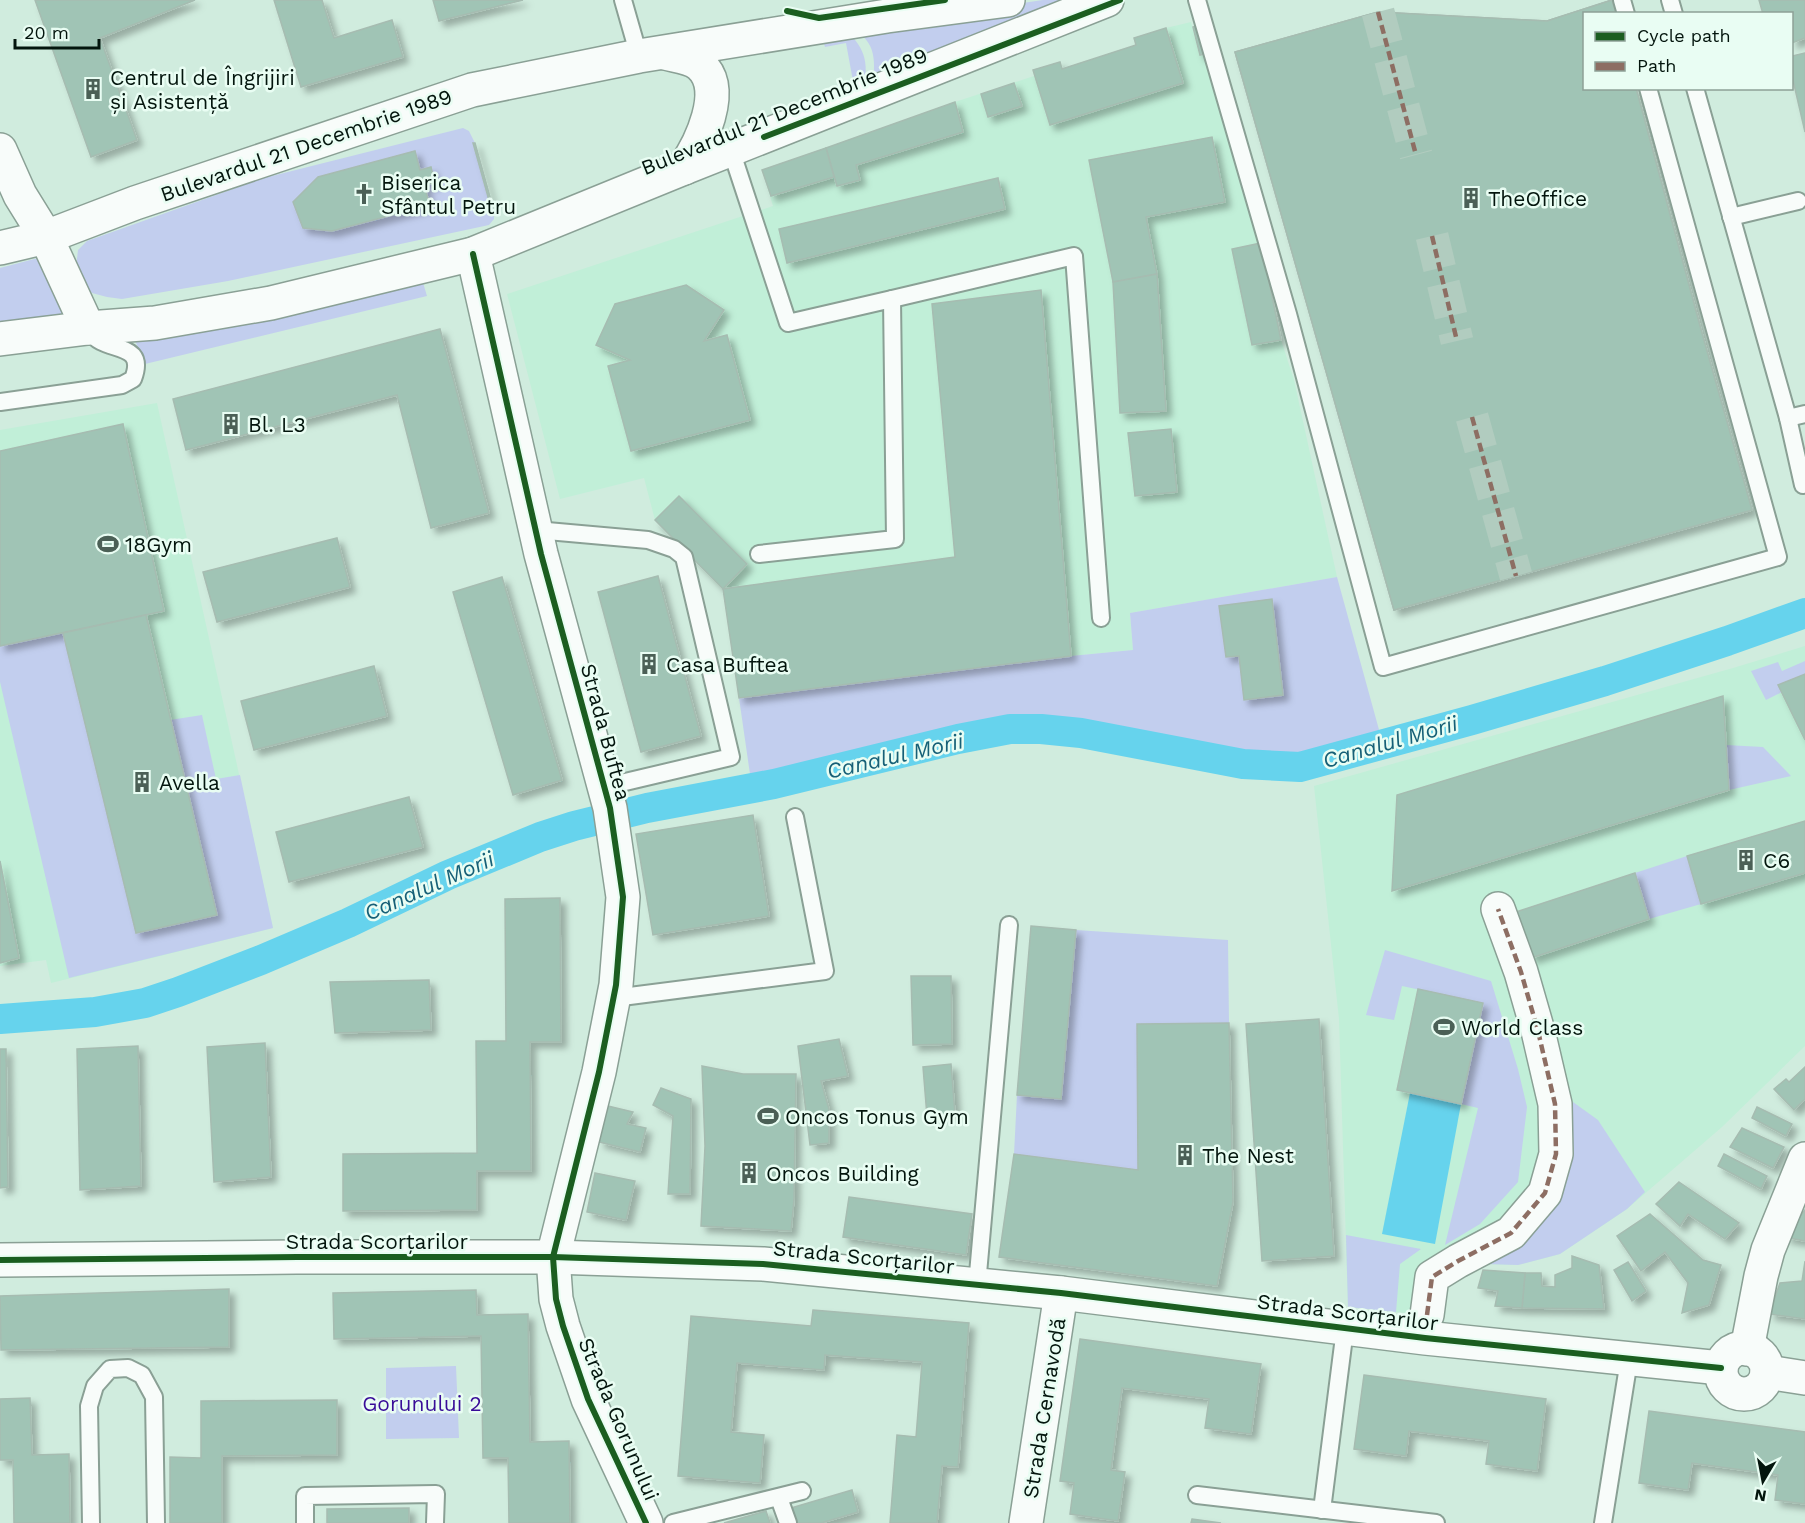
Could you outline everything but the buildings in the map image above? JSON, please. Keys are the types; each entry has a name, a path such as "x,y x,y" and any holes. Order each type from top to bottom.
{"street":[{"name":"Bulevardul 21 Decembrie 1989","path":"0,249 46,237 135,203 472,90 885,8 1008,0"},
{"name":"Bulevardul 21 Decembrie 1989","path":"0,339 155,322 271,303 473,254 1107,0"},
{"path":"651,54 692,60 701,65 707,73 712,88 712,102 707,122 684,168"},
{"path":"0,150 20,195 46,237 88,328"},
{"name":"Strada Buftea","path":"473,254 536,530 610,808 623,897 614,998 599,1072 553,1257"},
{"path":"1427,1315 1432,1276 1511,1233 1545,1193 1556,1154 1555,1104 1538,1031 1521,972 1498,909"},
{"path":"1805,1159 1768,1250 1758,1287 1757,1360 1805,1378"},
{"name":"Strada Scorțarilor","path":"0,1260 553,1257 763,1263 1061,1293 1345,1329 1629,1360 1721,1368 1727,1355 1733,1351 1757,1360"},
{"name":"Strada Gorunului","path":"553,1257 556,1299 588,1399 646,1523"},
{"name":"Strada Cernavodă","path":"1026,1523 1061,1293"}],"lane":[{"path":"623,0 651,54"},
{"path":"1197,0 1288,314 1383,667 1778,557 1649,90"},
{"path":"1696,90 1788,418 1803,485"},
{"path":"731,150 788,323 1074,256 1101,618"},
{"path":"1731,218 1798,201"},
{"path":"759,554 895,539 892,299"},
{"path":"0,402 122,385 133,380 137,369 135,357 125,349 94,338 88,328"},
{"path":"1788,418 1805,414"},
{"path":"536,530 648,540 674,549 684,557 731,757 604,787"},
{"path":"614,998 825,971 795,816"},
{"path":"977,1285 1009,925"},
{"path":"1322,1510 1345,1329"},
{"path":"1603,1523 1629,1360"},
{"path":"92,1523 89,1406 94,1386 110,1369 128,1368 142,1375 154,1397 156,1523"},
{"path":"673,1523 802,1491"},
{"path":"305,1523 305,1496 435,1494 435,1523"},
{"path":"1197,1495 1436,1523"},
{"path":"779,1498 788,1523"}],"shaded area":[{"path":"1191,22 1200,55 1205,54 1261,243 1281,340 1294,380 1337,577 1130,613 1133,650 739,698 723,589 655,520 644,478 560,499 507,294 773,206 762,170 1034,76 1033,70 1060,62 1062,69 1136,45 1134,38"},
{"path":"157,403 273,928 51,983 46,960 0,966 0,430"},
{"path":"1805,646 1805,1046 1722,1127 1627,1209 1560,1254 1518,1265 1484,1264 1464,1272 1447,1288 1444,1317 1348,1307 1339,1019 1314,786"}],"green space":[{"path":"1043,0 1097,0 872,88 874,64 870,46 866,39 852,28"},
{"path":"847,31 857,42 863,54 866,66 865,81 834,101 831,87 853,81 846,43 825,47 822,36"},
{"path":"463,128 469,131 475,143 494,213 494,219 489,225 228,281 122,299 92,293 83,282 76,267 78,250 87,241 264,178"},
{"path":"42,257 68,320 0,327 0,268"},
{"path":"421,276 427,296 145,364 134,338"},
{"path":"1337,577 1381,737 1297,757 1243,754 1077,725 1008,720 751,781 739,698 1133,650 1130,613"},
{"path":"63,633 136,933 217,915 170,720 202,715 216,779 240,775 273,928 69,978 0,682 0,646"},
{"path":"1805,661 1805,674 1779,685 1782,692 1766,700 1751,671 1778,662 1782,671"},
{"path":"1726,745 1763,747 1791,776 1729,790"},
{"path":"1687,856 1701,904 1649,919 1635,873"},
{"path":"1076,930 1228,940 1229,1023 1137,1024 1138,1170 1014,1154 1017,1095 1061,1099"},
{"path":"1385,950 1491,981 1527,1107 1518,1182 1480,1224 1445,1245 1478,1108 1461,1104 1482,1003 1402,986 1394,1020 1366,1015"},
{"path":"1573,1102 1598,1120 1645,1192 1627,1209 1560,1254 1518,1265 1484,1264 1568,1155"},
{"path":"1346,1235 1421,1249 1400,1264 1396,1312 1348,1307"},
{"name":"Gorunului 2","path":"456,1366 459,1438 386,1439 386,1368"}],"water":[{"path":"1410,1093 1461,1104 1435,1244 1382,1234"}],"waterway":[{"name":"Canalul Morii","path":"0,1019 95,1012 145,1003 261,960 348,923 448,875 540,837 647,808 774,784 958,739 1010,729 1081,733 1243,764 1300,767 1605,681 1805,613"}],"tunnel":[{"path":"1378,12 1416,155"},
{"path":"1432,236 1457,341"},
{"path":"1472,417 1516,576"}],"marked path":[{"path":"1378,12 1416,155"},
{"path":"1432,236 1457,341"},
{"path":"1472,417 1516,576"},
{"path":"1427,1315 1432,1277 1511,1233 1545,1193 1556,1154 1555,1104 1538,1031 1521,972 1498,909"}],"cycle path":[{"path":"787,11 819,18 945,0"},
{"path":"764,137 1120,0"},
{"path":"473,254 541,554 610,808 623,897 616,985 599,1072 553,1257 556,1299 588,1399 646,1523"},
{"path":"0,1260 553,1257 763,1264 1061,1293 1425,1338 1721,1368"}],"place":[{"name":"Centrul de Îngrijiri și Asistență","path":"93,89"},
{"name":"Biserica Sfântul Petru","path":"364,194"},
{"name":"TheOffice","path":"1471,198"},
{"name":"Bl. L3","path":"231,424"},
{"name":"18Gym","path":"108,544"},
{"name":"Casa Buftea","path":"649,664"},
{"name":"Avella","path":"142,782"},
{"name":"C6","path":"1746,860"},
{"name":"World Class","path":"1444,1027"},
{"name":"Oncos Tonus Gym","path":"768,1116"},
{"name":"The Nest","path":"1185,1155"},
{"name":"Oncos Building","path":"749,1173"}]}
